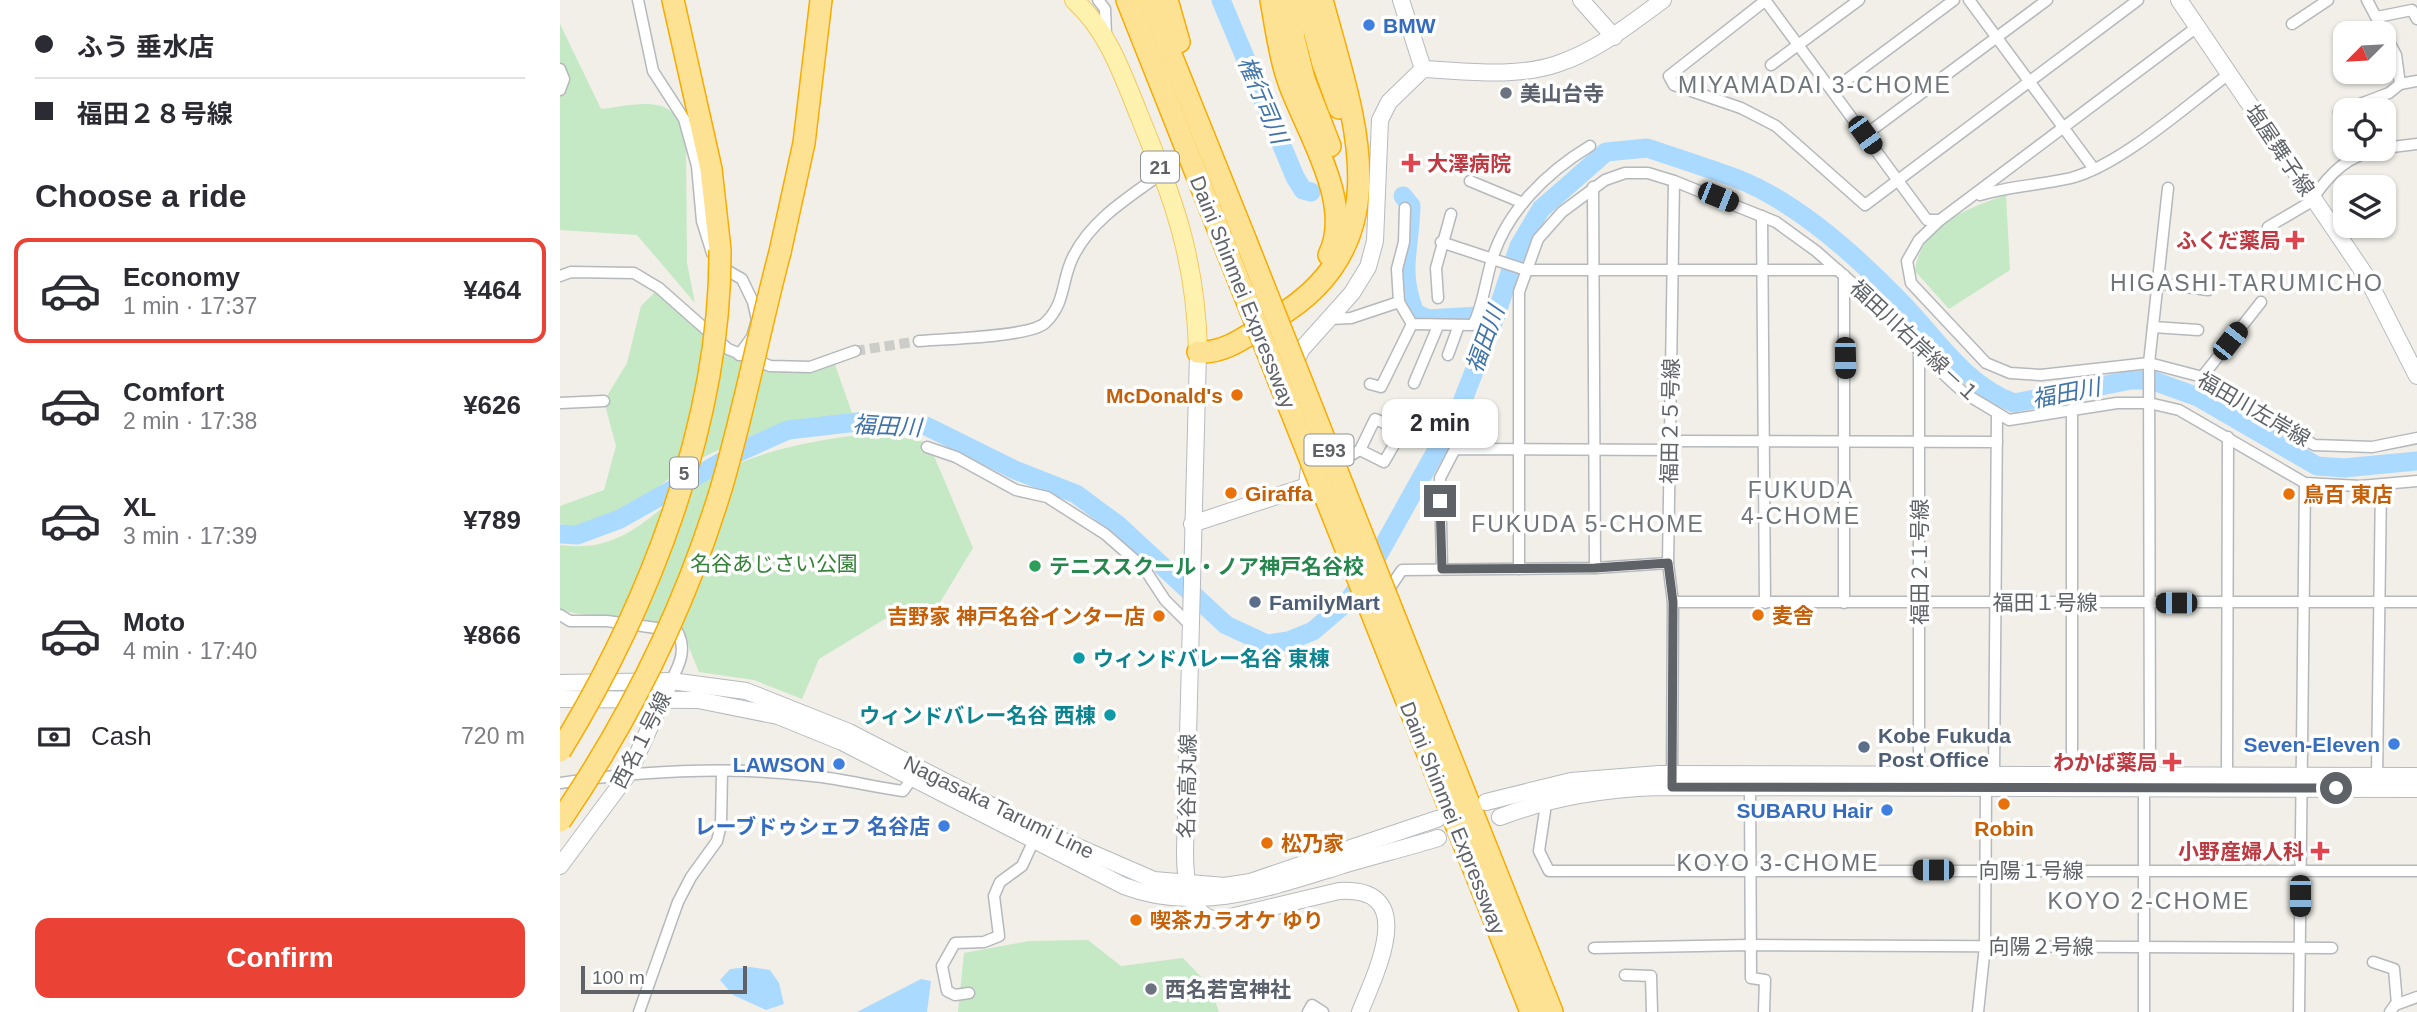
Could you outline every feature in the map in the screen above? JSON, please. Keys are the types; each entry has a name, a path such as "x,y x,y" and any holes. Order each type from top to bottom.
{"highway":[{"name":"5","path":"560,751 623,634 645,583 683,475 715,344 720,250 711,169 673,0"},
{"name":"5","path":"560,821 606,750 634,698 703,543 737,434 804,143 821,0"},
{"path":"1118,0 1168,103"},
{"name":"Daini Shinmei Expressway","path":"1127,0 1227,251 1552,1012"},
{"name":"Daini Shinmei Expressway","path":"1150,0 1246,241 1531,1012"},
{"path":"1167,0 1246,241"},
{"path":"1271,0 1289,82 1331,188 1337,223 1334,244"},
{"path":"1198,352 1296,293 1315,275 1334,244 1342,202 1339,175 1298,59 1290,0"},
{"path":"1306,0 1328,82 1356,151 1359,180"},
{"path":"1198,352 1226,349 1290,310 1323,282 1341,257 1349,236 1359,180 1355,123 1322,0"}],"main road":[{"name":"21","path":"1074,0 1106,38 1178,211 1190,260 1197,309 1198,352"},
{"path":"1401,0 1423,69"},
{"path":"1581,0 1614,37"},
{"path":"1307,486 1310,456 1284,387 1301,350 1352,293 1368,267 1375,241 1380,120 1389,102 1423,69 1518,72 1558,64 1614,37 1663,0"},
{"name":"塩屋舞子線","path":"2179,0 2381,302 2417,376"},
{"name":"名谷高丸線","path":"1190,892 1185,852 1198,352"},
{"path":"1192,524 1344,473 1296,363"},
{"name":"Nagasaka Tarumi Line","path":"560,683 671,681 719,686 780,703 849,732 1034,840 1133,889 1190,892 1280,886 1438,838"},
{"name":"西名１号線","path":"560,866 629,773 671,681"},
{"name":"Nagasaka Tarumi Line","path":"560,699 663,698 717,702 778,716 916,773 1133,872 1190,892 1250,882 1437,819"},
{"path":"1486,802 1570,780 1672,781 1919,775 1990,781 2072,775 2147,782 2227,776 2417,789"},
{"path":"1500,817 1543,802 1608,789 1672,781 1750,787 1990,781 2301,782 2417,776"},
{"path":"1190,892 1204,917 1218,920 1339,891 1351,891 1372,897 1386,916 1387,936 1360,1012"}],"street":[{"path":"638,0 653,71 684,120 697,166 702,221 712,253 728,271 742,279 753,302 757,320 752,337 738,355"},
{"path":"1098,0 1105,9 1106,38"},
{"path":"2138,0 1899,182 1865,205 1776,126 1741,108 1674,85 1669,76 1765,0 1833,90 1865,135 1899,182 1927,220 1940,220 2197,27"},
{"path":"1771,65 1859,0"},
{"path":"1833,90 1954,0"},
{"path":"1969,0 2094,169"},
{"path":"1865,135 2047,0"},
{"path":"2292,24 2328,0"},
{"path":"2367,0 2396,55 2400,84"},
{"path":"2377,17 2412,10 2417,19"},
{"path":"560,69 564,79 560,90"},
{"path":"1974,197 2001,189 2071,178 2094,169 2127,149 2229,74"},
{"path":"2376,98 2389,93 2400,84 2417,82"},
{"path":"2396,147 2417,144"},
{"path":"1412,324 1473,325 1491,260 1502,235 1523,203 1571,158 1590,146"},
{"path":"2268,227 2314,199 2333,170 2348,161"},
{"path":"919,341 1018,333 1044,324 1064,296 1072,258 1090,228 1162,173"},
{"name":"福田川右岸線－１","path":"1519,569 1517,448 1520,292 1538,239 1562,212 1593,187 1625,173 1648,173 1674,181 1762,216 1816,251 1882,309 1919,350 1964,393 1997,414 2018,421 2117,403 2149,403 2179,410 2305,483 2381,485 2417,481"},
{"path":"1470,181 1523,203"},
{"name":"福田２５号線","path":"1672,781 1673,602 1668,563 1674,181"},
{"path":"1593,187 1595,568"},
{"path":"2144,1012 2150,603 2149,363 2168,188"},
{"path":"1405,208 1405,242 1397,269 1399,302 1412,324"},
{"path":"1438,298 1436,268 1441,242 1451,214"},
{"path":"1762,216 1765,603"},
{"name":"福田川左岸線","path":"1940,220 1919,240 1907,261 1912,283 1986,363 2010,373 2041,375 2149,363 2202,377 2314,445 2372,447 2417,438"},
{"path":"1441,242 1526,270 1841,273 1846,441 1844,603"},
{"path":"560,276 570,272 634,274 659,288 699,327 738,355 770,366 810,367 855,351"},
{"path":"2158,283 2208,290"},
{"path":"1329,319 1351,318 1399,302"},
{"path":"2202,377 2260,302"},
{"path":"1392,392 1375,385 1412,324"},
{"path":"1448,355 1459,325"},
{"path":"1414,383 1438,326"},
{"path":"2153,327 2198,330"},
{"name":"福田２１号線","path":"1919,350 1919,775"},
{"path":"560,403 604,401"},
{"path":"2072,410 2072,775"},
{"path":"1978,1012 1985,946 1996,602 1997,414"},
{"path":"2227,776 2228,437"},
{"path":"1442,569 1440,478 1455,449 1596,449 1764,441 1997,442"},
{"path":"927,447 956,457 1016,490 1047,497 1105,534 1144,568 1165,600 1191,626"},
{"path":"1339,462 1360,450"},
{"path":"2299,1012 2305,483"},
{"path":"2377,776 2381,485"},
{"path":"1389,589 1402,570 1595,568 1668,563"},
{"name":"福田１号線","path":"1673,602 2417,602"},
{"path":"560,615 570,621 597,621 677,631 683,641 682,655 671,681"},
{"path":"560,783 629,773 722,772 814,776 904,791 916,773"},
{"path":"639,1012 678,902 691,877 717,841 721,825 722,772"},
{"path":"1750,787 1751,978 1765,980 1764,1012"},
{"name":"向陽１号線","path":"1543,802 1545,811 1539,851 1549,871 1749,868 2417,871"},
{"path":"969,993 955,995 947,991 942,966 955,943 984,942 999,936 994,896 1000,882 1022,866 1034,840"},
{"name":"向陽２号線","path":"1594,948 1749,945 2332,948"},
{"path":"2373,962 2394,969 2394,1008 2417,997"},
{"path":"1625,975 1651,976 1652,1012"},
{"path":"1310,1009 1323,1012"}],"green space":[{"path":"560,24 601,109 638,104 657,105 672,112 679,122 686,142 687,263 695,303 637,235 560,230"},
{"path":"2006,195 2010,270 1949,309 1915,271 1919,255 1926,242 1948,221 1976,206"},
{"path":"659,288 717,339 758,361 780,366 805,366 833,359 852,413 792,424 757,434 696,461 613,517 579,526 560,524 560,506 604,490 616,446 604,401 627,363 641,306"},
{"name":"名谷あじさい公園","path":"859,435 899,437 937,444 934,456 973,548 939,604 917,619 888,617 819,659 802,699 754,680 699,672 680,625 596,616 560,609 560,545 585,546 624,535 690,487 747,460 801,444"},
{"path":"1088,940 1121,966 1183,958 1210,986 1219,1012 958,1012 964,953 1029,941"}],"water":[{"path":"750,967 770,970 779,983 784,1004 766,1010 733,995 720,980 730,969"},
{"path":"921,979 931,981 927,1012 857,1012"}],"waterway":[{"name":"権行司川","path":"1221,0 1295,177 1303,190 1311,192"},
{"name":"福田川","path":"560,534 577,535 620,519 739,452 788,430 866,421 926,426 1015,470 1076,494 1118,525 1226,625 1267,644 1288,641 1313,631 1348,601 1366,577 1459,410 1496,315 1519,246 1541,209 1606,152 1647,148 1738,179 1802,215 1842,246 1879,280 1964,371 1996,395 2014,403 2131,380 2151,380 2198,397 2317,466 2344,468 2417,461"},
{"name":"権行司川","path":"1403,196 1411,206 1406,272 1415,313 1428,319 1495,315"}],"tunnel":[{"path":"855,351 919,341"}],"place":[{"name":"BMW","path":"1369,25"},
{"name":"美山台寺","path":"1506,93"},
{"name":"大澤病院","path":"1411,163"},
{"name":"ふくだ薬局","path":"2295,240"},
{"name":"McDonald's","path":"1237,395"},
{"name":"Giraffa","path":"1231,493"},
{"name":"鳥百 東店","path":"2289,494"},
{"name":"テニススクール・ノア神戸名谷校","path":"1035,566"},
{"name":"FamilyMart","path":"1255,602"},
{"name":"麦舎","path":"1758,615"},
{"name":"吉野家 神戸名谷インター店","path":"1159,616"},
{"name":"ウィンドバレー名谷 東棟","path":"1079,658"},
{"name":"ウィンドバレー名谷 西棟","path":"1110,715"},
{"name":"Seven-Eleven","path":"2394,744"},
{"name":"Kobe Fukuda Post Office","path":"1864,747"},
{"name":"わかば薬局","path":"2172,762"},
{"name":"LAWSON","path":"839,764"},
{"name":"Robin","path":"2004,804"},
{"name":"SUBARU Hair","path":"1887,810"},
{"name":"レーブドゥシェフ 名谷店","path":"944,826"},
{"name":"松乃家","path":"1267,843"},
{"name":"小野産婦人科","path":"2320,851"},
{"name":"喫茶カラオケ ゆり","path":"1136,920"},
{"name":"西名若宮神社","path":"1151,989"}],"district":[{"name":"MIYAMADAI 3-CHOME","path":"1815,85"},
{"name":"HIGASHI-TARUMICHO","path":"2247,283"},
{"name":"FUKUDA 4-CHOME","path":"1801,503"},
{"name":"FUKUDA 5-CHOME","path":"1588,524"},
{"name":"KOYO 3-CHOME","path":"1778,863"},
{"name":"KOYO 2-CHOME","path":"2149,901"}],"route":[{"path":"1440,501 1442,569 1595,568 1668,563 1673,602 1672,787 2336,788"}]}
